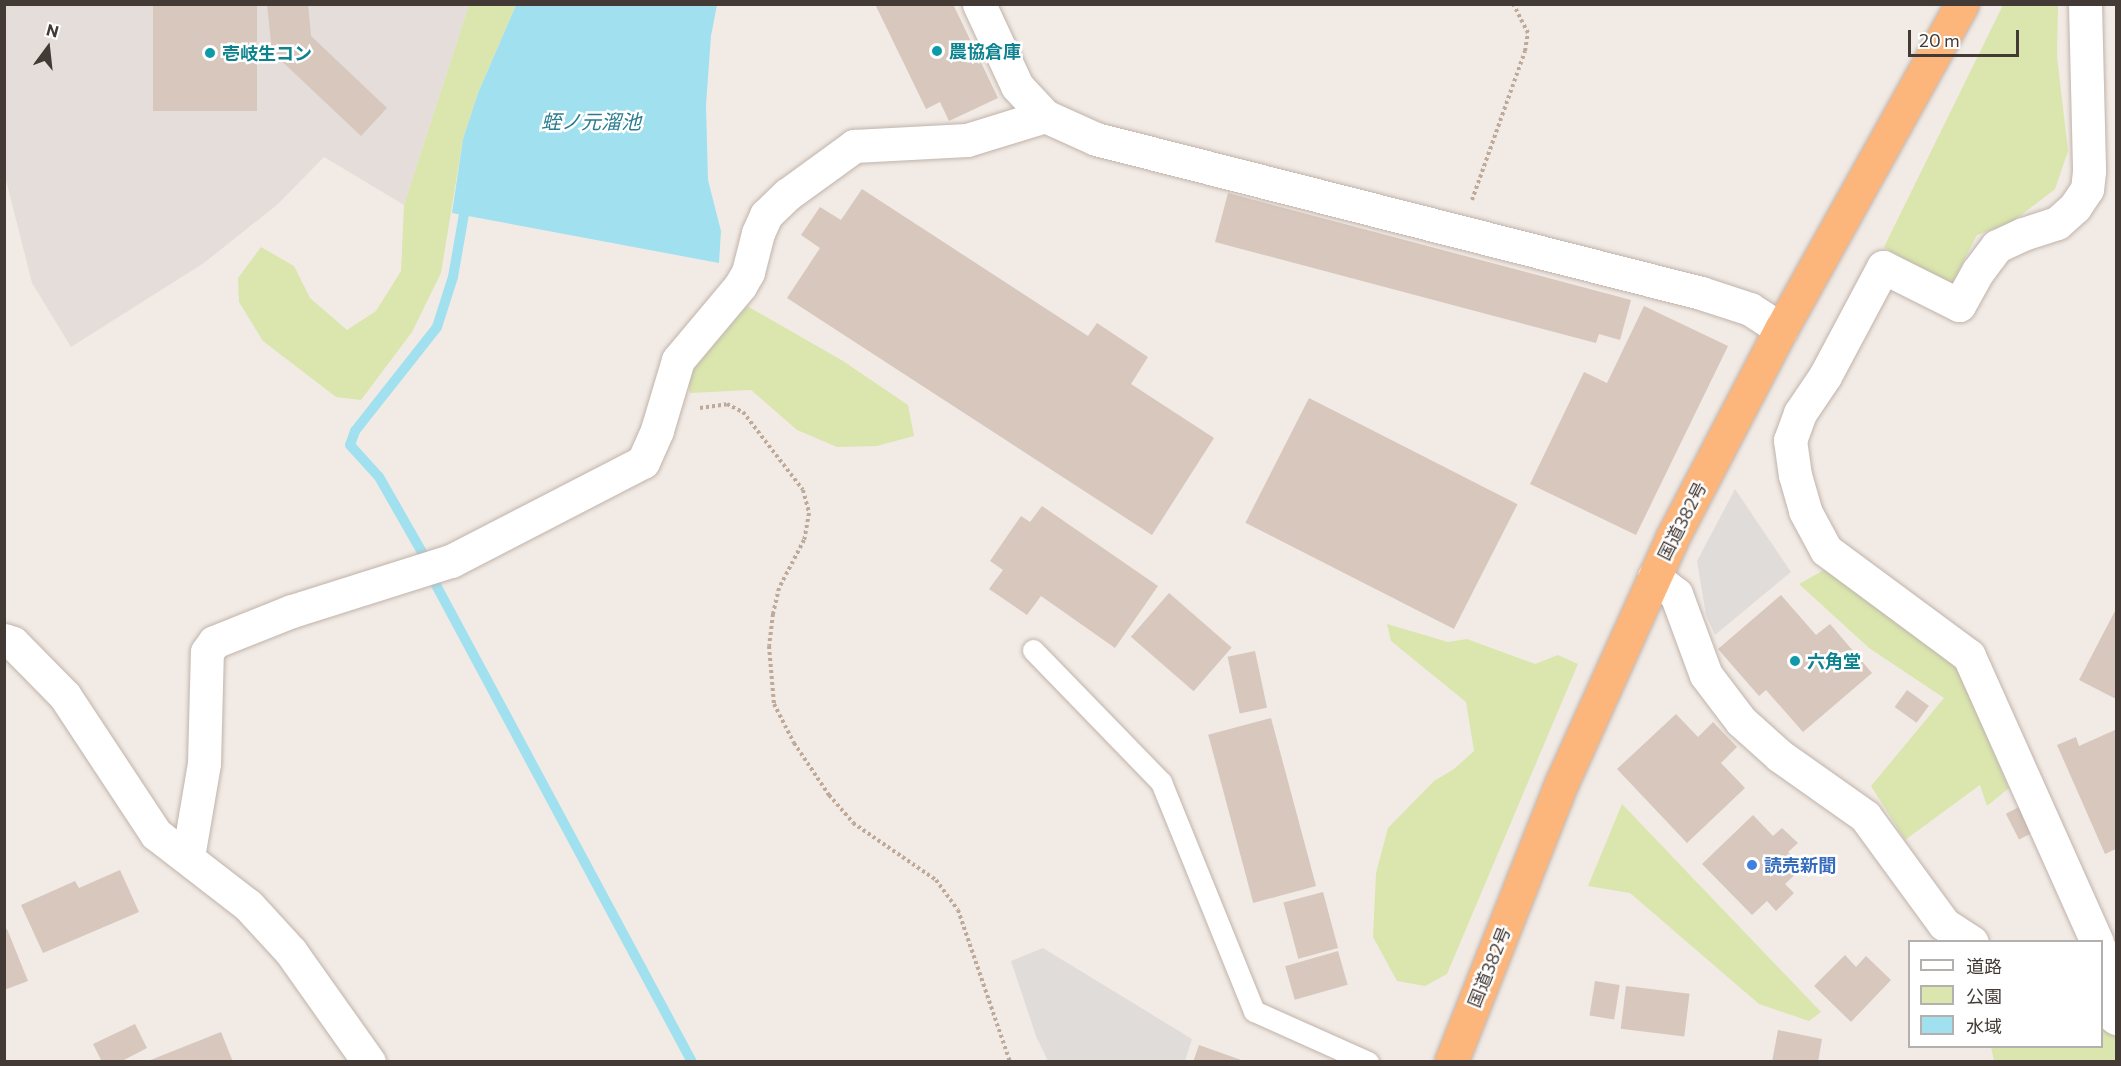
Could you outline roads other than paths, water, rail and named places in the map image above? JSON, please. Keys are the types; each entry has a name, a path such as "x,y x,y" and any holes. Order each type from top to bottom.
{"highway":[{"name":"国道382号","path":"1451,1062 1562,782 1672,538 1781,329 1962,4"}],"street":[{"path":"979,4 1017,86 1045,116 1096,139 1701,293 1750,309 1781,329"},
{"path":"2085,4 2089,171 2087,189 2075,207 2057,224 1997,246 1978,271 1959,305 1883,267 1825,376 1800,413 1790,440 1795,475 1805,511 1826,550 1969,656 2096,940"},
{"path":"188,857 204,763 207,652 214,642 292,611 451,561 643,462 657,430 678,360 740,286 748,272 758,233 766,215 788,194 854,146 967,140 1045,116"},
{"path":"1654,577 1676,594 1706,675 1741,721 1780,756 1865,816 1944,924 1969,940"},
{"path":"4,640 13,643 66,696 156,834 248,904 291,952 369,1062"},
{"path":"2103,954 2116,986"},
{"path":"2103,1008 2116,1018"}],"lane":[{"path":"1033,650 1161,782 1254,1011 1368,1062"}],"water":[{"name":"蛭ノ元溜池","path":"516,5 717,5 711,36 706,105 708,180 721,231 719,263 452,213 463,139 478,93"}],"waterway":[{"path":"427,561 379,477 350,445 355,431 437,327 453,277 464,214"},
{"path":"436,585 692,1062"}],"place":[{"name":"農協倉庫","path":"937,51"},
{"name":"壱岐生コン","path":"210,53"},
{"name":"六角堂","path":"1795,661"},
{"name":"読売新聞","path":"1752,865"}]}
